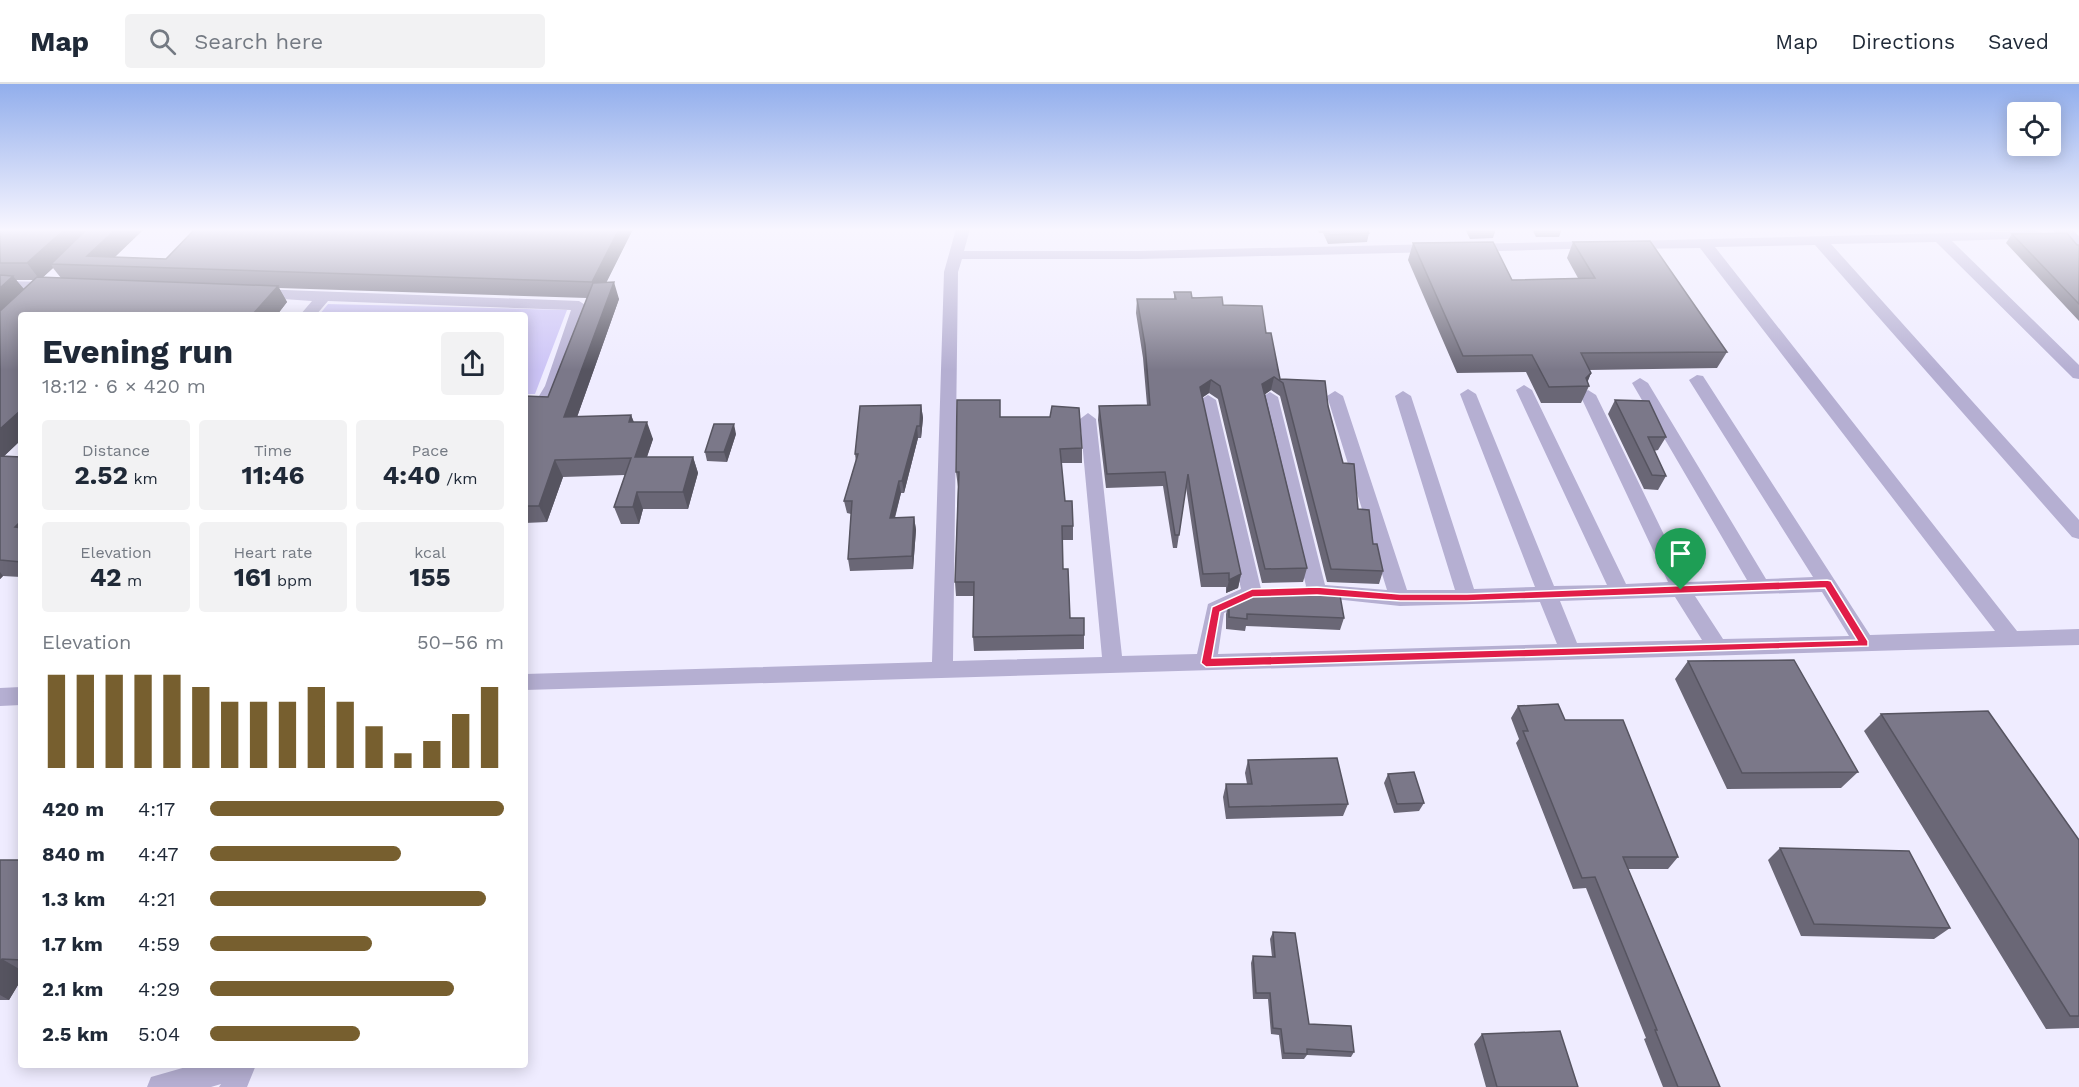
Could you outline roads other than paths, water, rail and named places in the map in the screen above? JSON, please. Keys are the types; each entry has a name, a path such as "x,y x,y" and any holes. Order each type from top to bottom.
{"street":[{"path":"30,300 57,276"},
{"path":"942,670 951,276"},
{"path":"1730,276 2012,639"},
{"path":"1851,276 2079,532"},
{"path":"1979,276 2079,374"},
{"path":"0,285 69,287"},
{"path":"242,293 579,306 579,316 553,386 544,401"},
{"path":"310,312 323,297"},
{"path":"1697,380 1864,643"},
{"path":"1640,383 1761,587"},
{"path":"1524,390 1620,592"},
{"path":"1468,394 1570,652"},
{"path":"1588,395 1681,590 1718,648"},
{"path":"1335,396 1400,598"},
{"path":"1403,396 1467,597"},
{"path":"1270,397 1317,591"},
{"path":"1208,400 1252,593"},
{"path":"1088,419 1113,665"},
{"path":"1295,592 1317,591 1400,598 1467,597 1827,584"},
{"path":"1206,663 1215,609 1252,593 1273,592"},
{"path":"528,682 2079,638"},
{"path":"0,697 18,696"},
{"path":"161,1087 232,1068"},
{"path":"233,1087 242,1068"}]}
